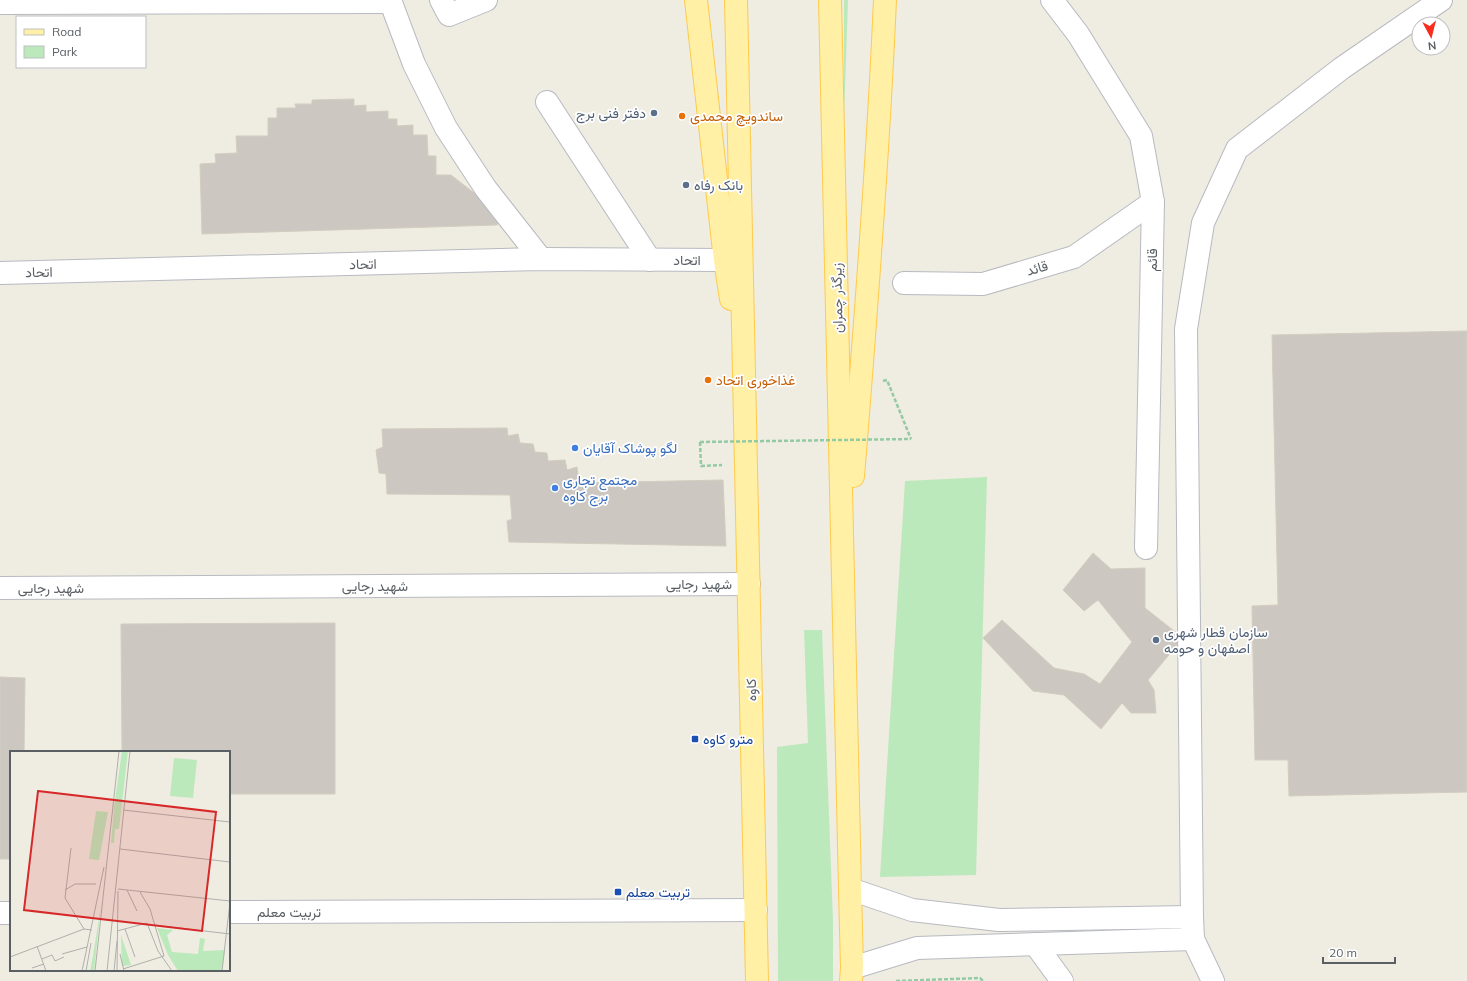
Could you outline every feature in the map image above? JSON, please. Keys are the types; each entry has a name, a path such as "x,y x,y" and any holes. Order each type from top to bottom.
{"main road":[{"path":"696,0 725,260 745,398"},
{"path":"736,0 745,398"},
{"name":"زیرگذر چمران","path":"830,0 844,597"},
{"path":"851,974 844,597 869,280 879,127 885,0"},
{"name":"کاوه","path":"745,398 757,981"}],"street":[{"path":"445,8 486,0"},
{"name":"قائم","path":"1052,0 1078,34 1141,136 1153,202 1146,548"},
{"path":"1213,981 1193,939 1192,917 1186,329 1203,223 1237,149 1342,68 1441,0"},
{"path":"0,3 390,1 414,64 446,128 486,189 542,259"},
{"path":"547,102 650,260"},
{"name":"قائد","path":"904,283 983,284 1074,257 1153,202"},
{"name":"اتحاد","path":"0,273 542,259 725,260"},
{"name":"شهید رجایی","path":"0,588 749,584"},
{"path":"850,889 912,910 999,920 1192,917"},
{"name":"تربیت معلم","path":"230,912 756,910"},
{"path":"851,974 917,948 1193,939"},
{"path":"1035,944 1062,981"}],"path":[{"path":"700,466 700,442 911,439 887,380"},
{"path":"896,981 980,978 983,981"}],"green space":[{"path":"844,0 848,0 844,118"},
{"path":"987,477 976,875 880,877 905,481"},
{"path":"804,630 822,630 833,921 833,981 778,981 777,747 808,743"}],"building":[{"path":"354,99 354,106 366,105 366,112 388,111 388,119 397,119 397,126 413,125 413,135 427,135 428,156 436,156 436,175 451,175 496,210 499,219 497,225 202,234 200,164 216,163 215,154 237,153 236,136 268,136 268,118 277,118 277,108 296,108 295,104 312,104 312,100"},
{"path":"1467,331 1467,792 1289,796 1288,760 1255,760 1252,606 1278,605 1272,335"},
{"name":"مجتمع تجاری برج کاوه","path":"507,428 508,436 518,434 520,443 533,444 535,452 547,453 548,461 565,460 567,470 577,467 579,483 723,480 726,546 509,542 507,521 512,519 510,495 387,494 386,474 379,473 376,450 383,447 382,429"},
{"name":"سازمان قطار شهری اصفهان و حومه","path":"1093,553 1111,569 1145,568 1145,608 1183,638 1148,680 1154,690 1156,713 1131,713 1122,703 1101,729 1064,695 1033,691 983,638 1002,620 1054,668 1084,674 1100,684 1132,642 1098,600 1084,611 1063,590"},
{"path":"335,623 335,794 230,794 230,751 122,751 121,624"},
{"path":"0,677 25,678 24,751 10,751 10,859 0,859"}],"place":[{"name":"دفتر فنی برج","path":"654,113"},
{"name":"ساندویچ محمدی","path":"682,116"},
{"name":"بانک رفاه","path":"686,185"},
{"name":"غذاخوری اتحاد","path":"708,380"},
{"name":"لگو پوشاک آقایان","path":"575,448"},
{"name":"مجتمع تجاری برج کاوه","path":"555,488"},
{"name":"سازمان قطار شهری اصفهان و حومه","path":"1156,640"},
{"name":"مترو کاوه","path":"695,739"},
{"name":"تربیت معلم","path":"618,892"}]}
